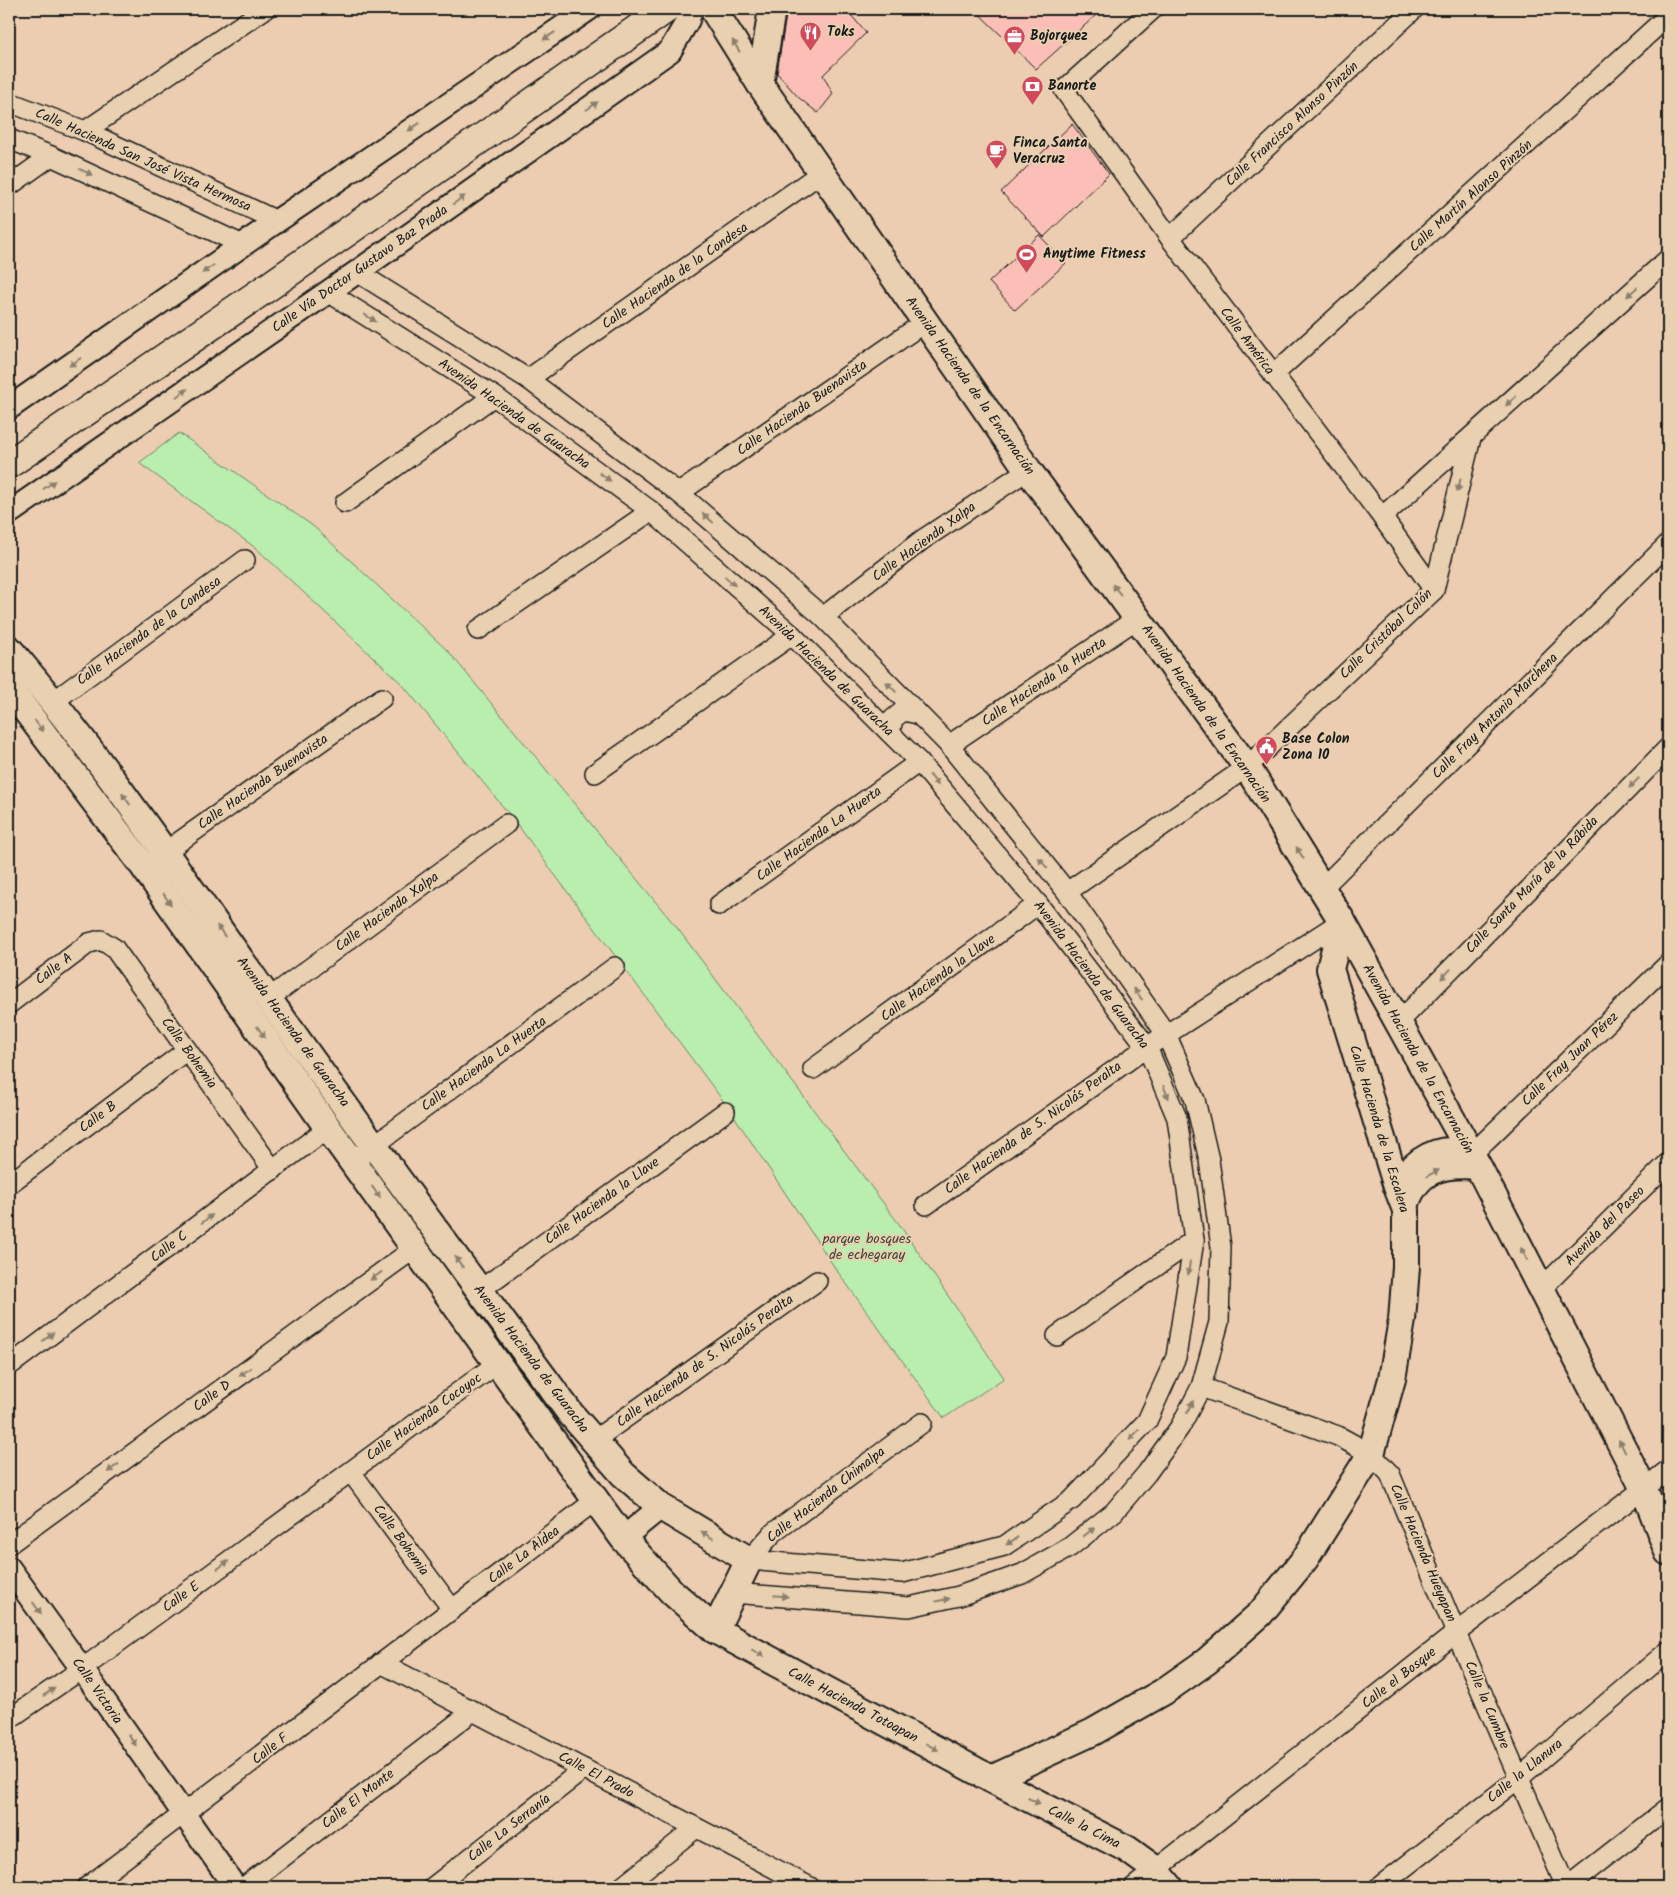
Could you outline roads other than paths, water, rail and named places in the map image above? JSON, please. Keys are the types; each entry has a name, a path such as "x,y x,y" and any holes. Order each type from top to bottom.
{"main road":[{"path":"9,464 271,285 666,9"},
{"name":"Avenida Hacienda de la Encarnación","path":"713,9 760,84 1028,470 1247,767 1322,888 1475,1161 1542,1288 1644,1489 1668,1552"},
{"path":"760,84 772,9"},
{"name":"Avenida Hacienda de Guaracha","path":"9,649 54,701 328,1128 623,1538 672,1592 715,1630"},
{"name":"Avenida Hacienda de Guaracha","path":"9,688 154,859 268,999 570,1413 623,1474 661,1507 749,1560"},
{"name":"Calle Hacienda de la Escalera","path":"990,1779 1093,1732 1163,1692 1208,1661 1260,1614 1305,1559 1371,1454 1392,1380 1402,1320 1406,1267 1402,1199 1330,969 1342,921"},
{"name":"Calle Hacienda Chimalpa","path":"715,1630 749,1560"},
{"name":"Calle Hacienda Totoapan","path":"715,1630 990,1779"},
{"name":"Calle la Cima","path":"990,1779 1127,1850 1163,1879"}],"street":[{"path":"85,131 265,9"},
{"path":"9,408 277,221 589,9"},
{"name":"Calle Vía Doctor Gustavo Baz Prada","path":"9,513 357,272 670,51 688,20 691,9"},
{"name":"Calle América","path":"1152,9 1064,90 1170,238 1382,518 1434,590"},
{"name":"Calle Francisco Alonso Pinzón","path":"1170,238 1414,9"},
{"name":"Calle Martín Alonso Pinzón","path":"1273,375 1668,16"},
{"name":"Calle Hacienda San José Vista Hermosa","path":"9,102 85,131 277,221"},
{"path":"9,139 51,156 243,245"},
{"path":"9,186 51,156"},
{"name":"Calle Hacienda de la Condesa","path":"528,379 821,173"},
{"path":"1382,518 1668,260"},
{"name":"Avenida Hacienda de Guaracha","path":"357,272 528,379 679,493 823,617 949,745 1067,892 1166,1034 1195,1100 1210,1160 1221,1246 1218,1322 1201,1386 1180,1427 1148,1473 1114,1512 1070,1547 1022,1574 959,1596 909,1607 733,1592"},
{"name":"Avenida Hacienda de Guaracha","path":"328,292 494,396 651,511 820,662 919,762 1038,904 1147,1047 1177,1118 1194,1240 1176,1357 1147,1421 1072,1500 1004,1546 902,1573 749,1560"},
{"name":"Calle Hacienda Buenavista","path":"679,493 925,322"},
{"path":"345,503 494,396"},
{"path":"552,438 571,412"},
{"name":"Calle Cristóbal Colón","path":"1247,767 1434,590 1471,438"},
{"name":"Calle Hacienda Xalpa","path":"823,617 922,540 1028,470"},
{"path":"478,630 651,511"},
{"name":"Calle Fray Antonio Marchena","path":"1322,888 1668,544"},
{"name":"Calle Hacienda de la Condesa","path":"54,701 245,560"},
{"name":"Calle Hacienda la Huerta","path":"949,745 1138,618"},
{"path":"595,773 792,635"},
{"path":"820,662 836,662 846,655 847,643"},
{"name":"Calle Hacienda Buenavista","path":"154,859 382,698"},
{"path":"890,733 893,719 903,711 918,714"},
{"name":"Calle Santa María de la Rábida","path":"1398,1024 1668,748"},
{"name":"Calle Hacienda La Huerta","path":"719,905 919,762"},
{"path":"1067,892 1247,767"},
{"name":"Calle Hacienda Xalpa","path":"268,999 506,824"},
{"name":"Calle Hacienda la Llave","path":"813,1069 1038,904"},
{"name":"Calle Hacienda de S. Nicolás Peralta","path":"926,1205 1166,1034 1342,921"},
{"name":"Calle A","path":"9,1004 89,943 101,940"},
{"name":"Calle Bohemia","path":"101,940 114,948 272,1170"},
{"name":"Calle Fray Juan Pérez","path":"1475,1161 1668,964"},
{"name":"Calle Hacienda La Huerta","path":"353,1161 615,967"},
{"name":"Calle B","path":"9,1184 187,1050"},
{"name":"Calle Hacienda la Llave","path":"480,1290 725,1112"},
{"name":"Calle C","path":"9,1366 328,1128"},
{"path":"1402,1199 1410,1196 1418,1184 1429,1174 1475,1161"},
{"name":"Avenida del Paseo","path":"1542,1288 1668,1163"},
{"path":"1056,1336 1194,1240"},
{"name":"Calle D","path":"9,1544 415,1248"},
{"name":"Calle Hacienda de S. Nicolás Peralta","path":"594,1441 817,1281"},
{"name":"Calle Hacienda Cocoyoc","path":"350,1472 498,1363"},
{"name":"Calle Hacienda Hueyapan","path":"1201,1386 1338,1436 1371,1454 1390,1474 1456,1633"},
{"path":"546,1430 570,1413"},
{"name":"Calle Hacienda Chimalpa","path":"749,1560 773,1533 922,1423"},
{"name":"Calle el Bosque","path":"1163,1879 1456,1633 1668,1470"},
{"name":"Calle Bohemia","path":"350,1472 452,1609"},
{"name":"Calle E","path":"9,1719 82,1669 350,1472"},
{"name":"Calle La Aldea","path":"452,1609 596,1500"},
{"path":"623,1538 661,1507"},
{"name":"Calle Victoria","path":"9,1568 235,1887"},
{"name":"Calle F","path":"87,1887 452,1609"},
{"name":"Calle la Cumbre","path":"1456,1633 1566,1887"},
{"name":"Calle la Llanura","path":"1379,1887 1519,1778 1668,1651"},
{"name":"Calle El Prado","path":"382,1663 810,1887"},
{"name":"Calle El Monte","path":"244,1887 473,1711"},
{"name":"Calle La Serranía","path":"433,1887 584,1769"},
{"path":"1566,1887 1668,1808"},
{"path":"622,1887 696,1828"},
{"path":"1134,1887 1163,1879"}],"place":[{"name":"Toks","path":"811,51"},
{"name":"Bojorquez","path":"1014,55"},
{"name":"Banorte","path":"1032,105"},
{"name":"Finca Santa Veracruz","path":"997,170"},
{"name":"Anytime Fitness","path":"1027,273"},
{"name":"Base Colon Zona 10","path":"1266,766"}],"park label":[{"name":"parque bosques de echegaray","path":"867,1248"}]}
